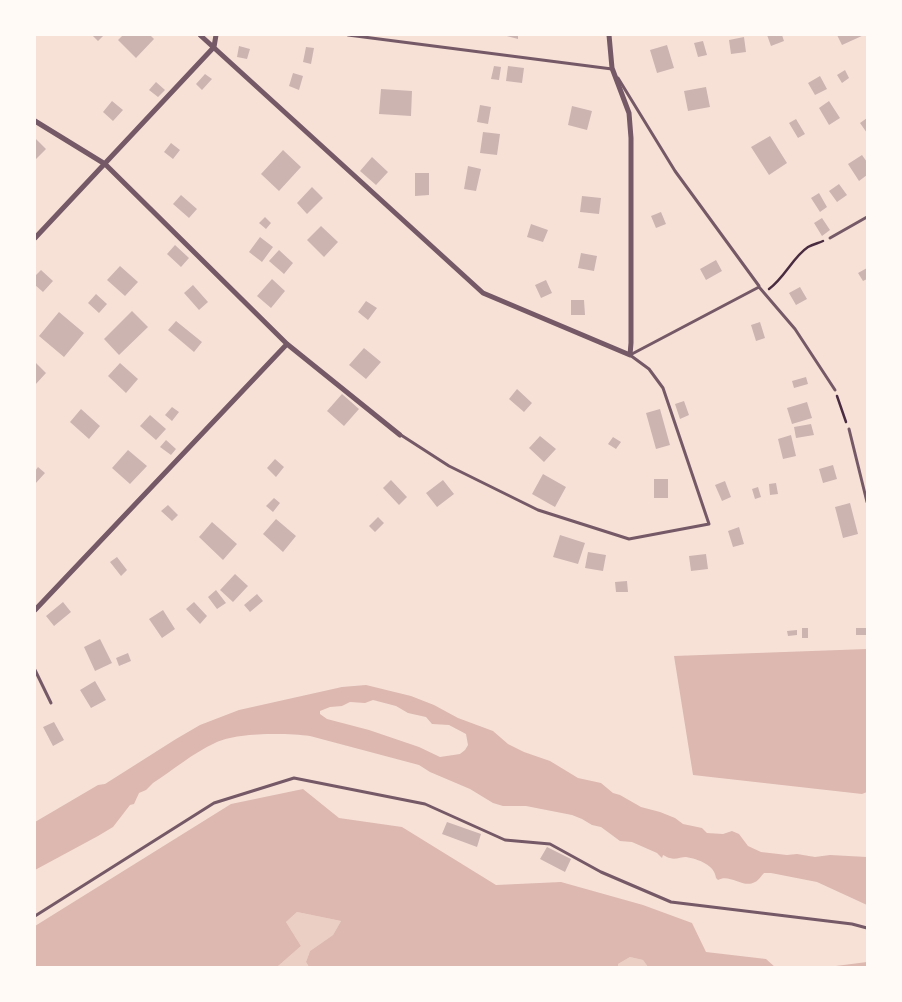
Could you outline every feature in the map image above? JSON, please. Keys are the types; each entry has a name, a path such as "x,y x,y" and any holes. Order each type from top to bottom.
{"street":[{"path":"200,35 483,293 630,355 631,138 629,113 612,68 610,35"},
{"path":"35,238 214,47 216,35"},
{"path":"35,121 105,164 288,344 400,435"},
{"path":"35,610 288,344"}],"lane":[{"path":"348,35 612,68 675,171 764,293 795,329 835,390"},
{"path":"830,238 867,217"},
{"path":"400,435 449,466 538,510 629,539 709,524 664,388 648,369 630,355 759,286"},
{"path":"849,429 867,502"},
{"path":"35,670 51,703"},
{"path":"35,916 214,803 294,778 425,804 506,840 550,844 601,872 671,902 852,924 867,928"}],"path":[{"path":"764,293 780,281 792,263 808,248 830,238"},
{"path":"835,390 849,429"}],"shaded area":[{"path":"867,649 867,792 862,794 693,775 674,656"},
{"path":"366,685 411,696 434,705 458,718 493,731 508,744 550,761 578,778 601,783 613,793 641,807 675,818 683,824 702,828 707,833 723,834 732,831 739,834 748,846 761,852 815,857 830,855 867,857 867,905 817,882 771,873 764,873 755,882 750,884 727,878 718,880 713,870 701,861 686,857 672,859 663,855 662,858 657,853 632,842 620,841 601,827 592,825 572,815 526,806 503,806 493,803 470,789 430,772 419,765 310,736 288,734 235,737 224,739 207,747 139,793 134,804 130,805 113,827 35,870 35,822 98,785 105,784 200,725 239,710 342,687","holes":["373,700 396,706 408,713 426,717 432,724 449,725 466,734 468,745 460,754 440,757 419,747 369,730 327,719 320,714 320,711 330,707 342,706 350,702 365,703"]},
{"path":"303,789 339,818 402,827 496,885 561,882 643,905 692,923 706,952 766,959 775,967 648,967 643,960 630,957 618,964 618,967 309,967 306,962 310,951 333,935 341,921 297,912 286,922 301,946 277,967 35,967 35,926 231,804"},
{"path":"297,912 341,921 333,935 310,951 306,962 309,967 277,967 301,946 286,922"},
{"path":"630,957 643,960 648,967 618,967 618,964"},
{"path":"867,962 867,967 828,967"}],"building":[{"path":"92,35 104,35 98,41"},
{"path":"123,35 150,35 154,39 136,58 118,40"},
{"path":"503,35 518,35 518,39"},
{"path":"767,35 782,35 784,41 771,46"},
{"path":"837,35 864,35 842,45"},
{"path":"744,37 746,52 731,54 729,40"},
{"path":"703,41 707,55 698,57 694,43"},
{"path":"667,45 674,68 657,73 650,50"},
{"path":"239,46 250,49 247,59 237,57"},
{"path":"306,47 314,48 311,64 303,62"},
{"path":"494,66 501,67 499,80 491,79"},
{"path":"508,66 524,68 522,83 506,81"},
{"path":"845,70 849,78 842,83 837,75"},
{"path":"293,73 303,76 299,90 289,86"},
{"path":"205,74 212,79 202,90 196,84"},
{"path":"820,76 827,89 815,95 808,83"},
{"path":"156,82 165,90 158,97 149,90"},
{"path":"706,87 710,107 688,111 684,91"},
{"path":"381,89 412,91 411,116 379,114"},
{"path":"112,101 123,110 113,121 103,112"},
{"path":"829,101 840,118 829,125 819,108"},
{"path":"480,105 491,107 488,124 477,122"},
{"path":"572,106 592,111 587,130 568,125"},
{"path":"867,118 867,133 860,123"},
{"path":"796,119 805,134 798,138 789,123"},
{"path":"483,132 500,134 497,155 480,153"},
{"path":"770,136 787,163 769,175 751,147"},
{"path":"35,138 46,149 35,160"},
{"path":"171,143 180,150 173,159 164,152"},
{"path":"283,150 301,167 279,191 261,174"},
{"path":"862,155 867,162 867,175 859,181 848,164"},
{"path":"372,157 388,172 376,185 360,171"},
{"path":"468,166 481,169 476,191 464,189"},
{"path":"415,173 429,173 429,195 415,196"},
{"path":"839,184 847,195 837,202 829,191"},
{"path":"312,187 323,198 307,214 297,203"},
{"path":"819,193 827,207 820,212 811,198"},
{"path":"181,195 197,209 189,218 173,204"},
{"path":"582,196 601,198 599,214 580,212"},
{"path":"661,212 666,224 656,228 651,216"},
{"path":"265,217 271,223 266,229 259,223"},
{"path":"822,218 830,230 822,236 814,223"},
{"path":"531,224 548,230 543,242 527,237"},
{"path":"321,226 338,242 324,257 307,240"},
{"path":"260,237 273,247 262,262 249,252"},
{"path":"175,245 189,258 181,267 167,254"},
{"path":"279,250 293,263 284,274 269,261"},
{"path":"581,253 597,256 594,271 578,268"},
{"path":"716,260 722,271 706,280 700,269"},
{"path":"120,266 138,282 125,296 107,280"},
{"path":"867,268 867,279 863,281 858,273"},
{"path":"41,270 53,281 43,292 35,285 35,276"},
{"path":"272,279 285,291 271,308 257,296"},
{"path":"546,280 552,293 541,298 535,285"},
{"path":"193,285 208,302 199,310 184,293"},
{"path":"800,287 807,299 796,305 789,293"},
{"path":"96,294 107,304 99,313 88,303"},
{"path":"571,300 584,300 585,315 571,315"},
{"path":"366,301 377,308 368,320 358,312"},
{"path":"132,311 148,327 119,355 104,339"},
{"path":"59,312 84,333 64,357 39,336"},
{"path":"176,321 202,342 194,352 168,330"},
{"path":"760,322 765,338 756,341 751,325"},
{"path":"364,348 381,362 366,379 349,365"},
{"path":"35,362 46,373 35,385"},
{"path":"120,363 138,379 126,393 108,376"},
{"path":"806,377 808,384 794,388 792,381"},
{"path":"517,389 532,403 524,412 509,399"},
{"path":"342,394 359,409 344,426 327,411"},
{"path":"684,401 689,415 680,419 675,404"},
{"path":"807,402 812,418 792,424 787,408"},
{"path":"172,407 179,412 172,421 165,415"},
{"path":"81,409 100,426 89,439 70,422"},
{"path":"660,409 670,445 656,449 646,413"},
{"path":"150,415 166,429 156,440 140,426"},
{"path":"811,424 814,435 796,438 794,427"},
{"path":"791,435 796,456 783,459 778,439"},
{"path":"540,436 556,449 544,462 529,448"},
{"path":"613,437 621,442 616,449 608,444"},
{"path":"166,440 176,449 171,455 160,447"},
{"path":"128,450 147,466 130,484 112,468"},
{"path":"275,459 284,467 276,477 267,468"},
{"path":"833,465 837,479 823,483 819,469"},
{"path":"38,467 45,473 35,484 35,471"},
{"path":"543,474 566,487 555,507 532,494"},
{"path":"654,479 668,479 668,498 654,498"},
{"path":"391,480 407,497 399,505 383,488"},
{"path":"443,480 454,494 437,507 426,493"},
{"path":"725,481 731,497 722,501 715,485"},
{"path":"776,483 778,494 770,495 769,484"},
{"path":"758,487 761,497 755,499 752,489"},
{"path":"274,498 280,503 273,512 266,506"},
{"path":"850,503 858,534 843,538 835,507"},
{"path":"168,505 178,515 172,521 161,511"},
{"path":"378,517 384,523 375,532 369,526"},
{"path":"276,519 296,536 283,552 263,534"},
{"path":"212,522 237,544 223,560 199,537"},
{"path":"739,527 744,544 733,547 728,531"},
{"path":"560,535 585,543 578,564 553,557"},
{"path":"588,552 606,555 603,571 585,568"},
{"path":"706,554 708,569 691,571 689,556"},
{"path":"117,557 127,570 121,576 110,562"},
{"path":"235,574 248,586 233,602 220,590"},
{"path":"627,581 628,592 616,592 615,582"},
{"path":"216,590 226,603 217,609 208,597"},
{"path":"257,594 263,601 250,612 244,605"},
{"path":"63,602 71,612 54,626 46,616"},
{"path":"194,602 207,616 200,624 186,609"},
{"path":"163,610 175,629 162,638 149,619"},
{"path":"802,628 808,628 808,638 802,638"},
{"path":"856,628 867,628 867,635 856,635"},
{"path":"797,630 797,635 788,636 787,631"},
{"path":"100,639 112,663 95,671 84,647"},
{"path":"128,653 131,661 119,666 116,658"},
{"path":"95,681 106,700 91,708 80,690"},
{"path":"54,722 64,740 53,746 43,727"},
{"path":"447,822 481,834 477,847 442,834"},
{"path":"547,847 571,859 565,872 540,859"}]}
